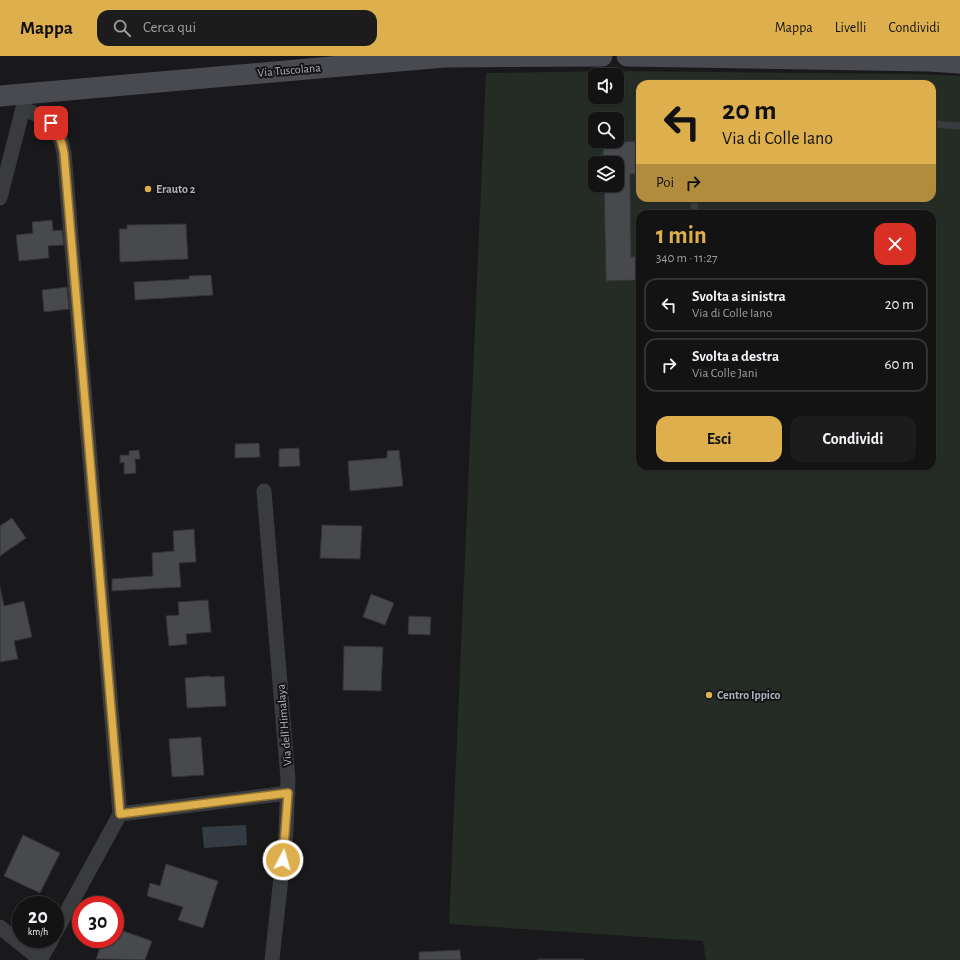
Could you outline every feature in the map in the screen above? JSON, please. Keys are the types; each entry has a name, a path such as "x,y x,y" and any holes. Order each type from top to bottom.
{"main road":[{"name":"Via Tuscolana","path":"0,96 25,101 444,57 602,56"},
{"path":"627,56 960,63"}],"street":[{"path":"0,198 25,101 54,126 60,137 64,153 120,814 64,917"},
{"name":"Via dell'Himalaya","path":"264,491 288,759 285,846 272,960"},
{"path":"120,814 288,793"},
{"path":"0,927 41,960 47,948"}],"lane":[{"path":"936,124 960,126"}],"shaded area":[{"name":"Centro Ippico","path":"588,71 588,104 624,104 624,71 921,74 960,76 960,960 706,960 703,941 449,924 486,73"},
{"path":"246,825 247,845 204,848 202,827"}],"building":[{"path":"624,141 636,141 636,174 630,174 631,257 636,256 636,280 606,281 604,192 624,192 624,156 603,156 603,148 624,148"},
{"path":"52,220 53,231 62,230 64,245 48,246 49,258 19,261 16,235 33,233 32,222"},
{"path":"186,224 188,259 120,262 119,229 127,229 127,225"},
{"path":"211,275 213,295 135,300 134,282 189,279 189,276"},
{"path":"67,287 69,309 44,312 42,290"},
{"path":"259,443 260,457 235,458 235,444"},
{"path":"299,448 300,466 279,467 279,449"},
{"path":"139,450 140,459 135,459 136,473 124,474 124,462 120,463 120,455 129,455 129,451"},
{"path":"399,450 403,486 350,491 348,461 387,458 387,451"},
{"path":"12,518 26,538 0,556 0,526"},
{"path":"322,525 362,526 360,559 320,558"},
{"path":"194,529 196,562 179,563 181,587 112,591 112,579 153,576 152,553 174,551 173,531"},
{"path":"0,587 4,606 24,601 32,637 14,641 18,659 0,662"},
{"path":"371,594 394,603 385,625 363,617"},
{"path":"208,600 211,632 186,634 187,644 169,646 166,616 179,615 178,602"},
{"path":"409,616 431,617 430,635 408,634"},
{"path":"344,646 383,647 381,691 343,690"},
{"path":"224,676 226,706 187,708 185,678"},
{"path":"201,737 204,775 172,777 169,739"},
{"path":"23,835 60,853 40,893 4,876"},
{"path":"166,864 218,881 203,928 178,920 183,907 147,896 150,883 160,886"},
{"path":"124,931 152,941 145,960 96,959 100,948 124,948"},
{"path":"460,950 461,960 419,960 419,952"},
{"path":"584,959 584,960 537,960"}],"place":[{"name":"Erauto 2","path":"148,189"},
{"name":"Centro Ippico","path":"709,695"}],"route":[{"path":"51,123 60,137 64,153 120,814 288,793 288,813 283,860"}]}
